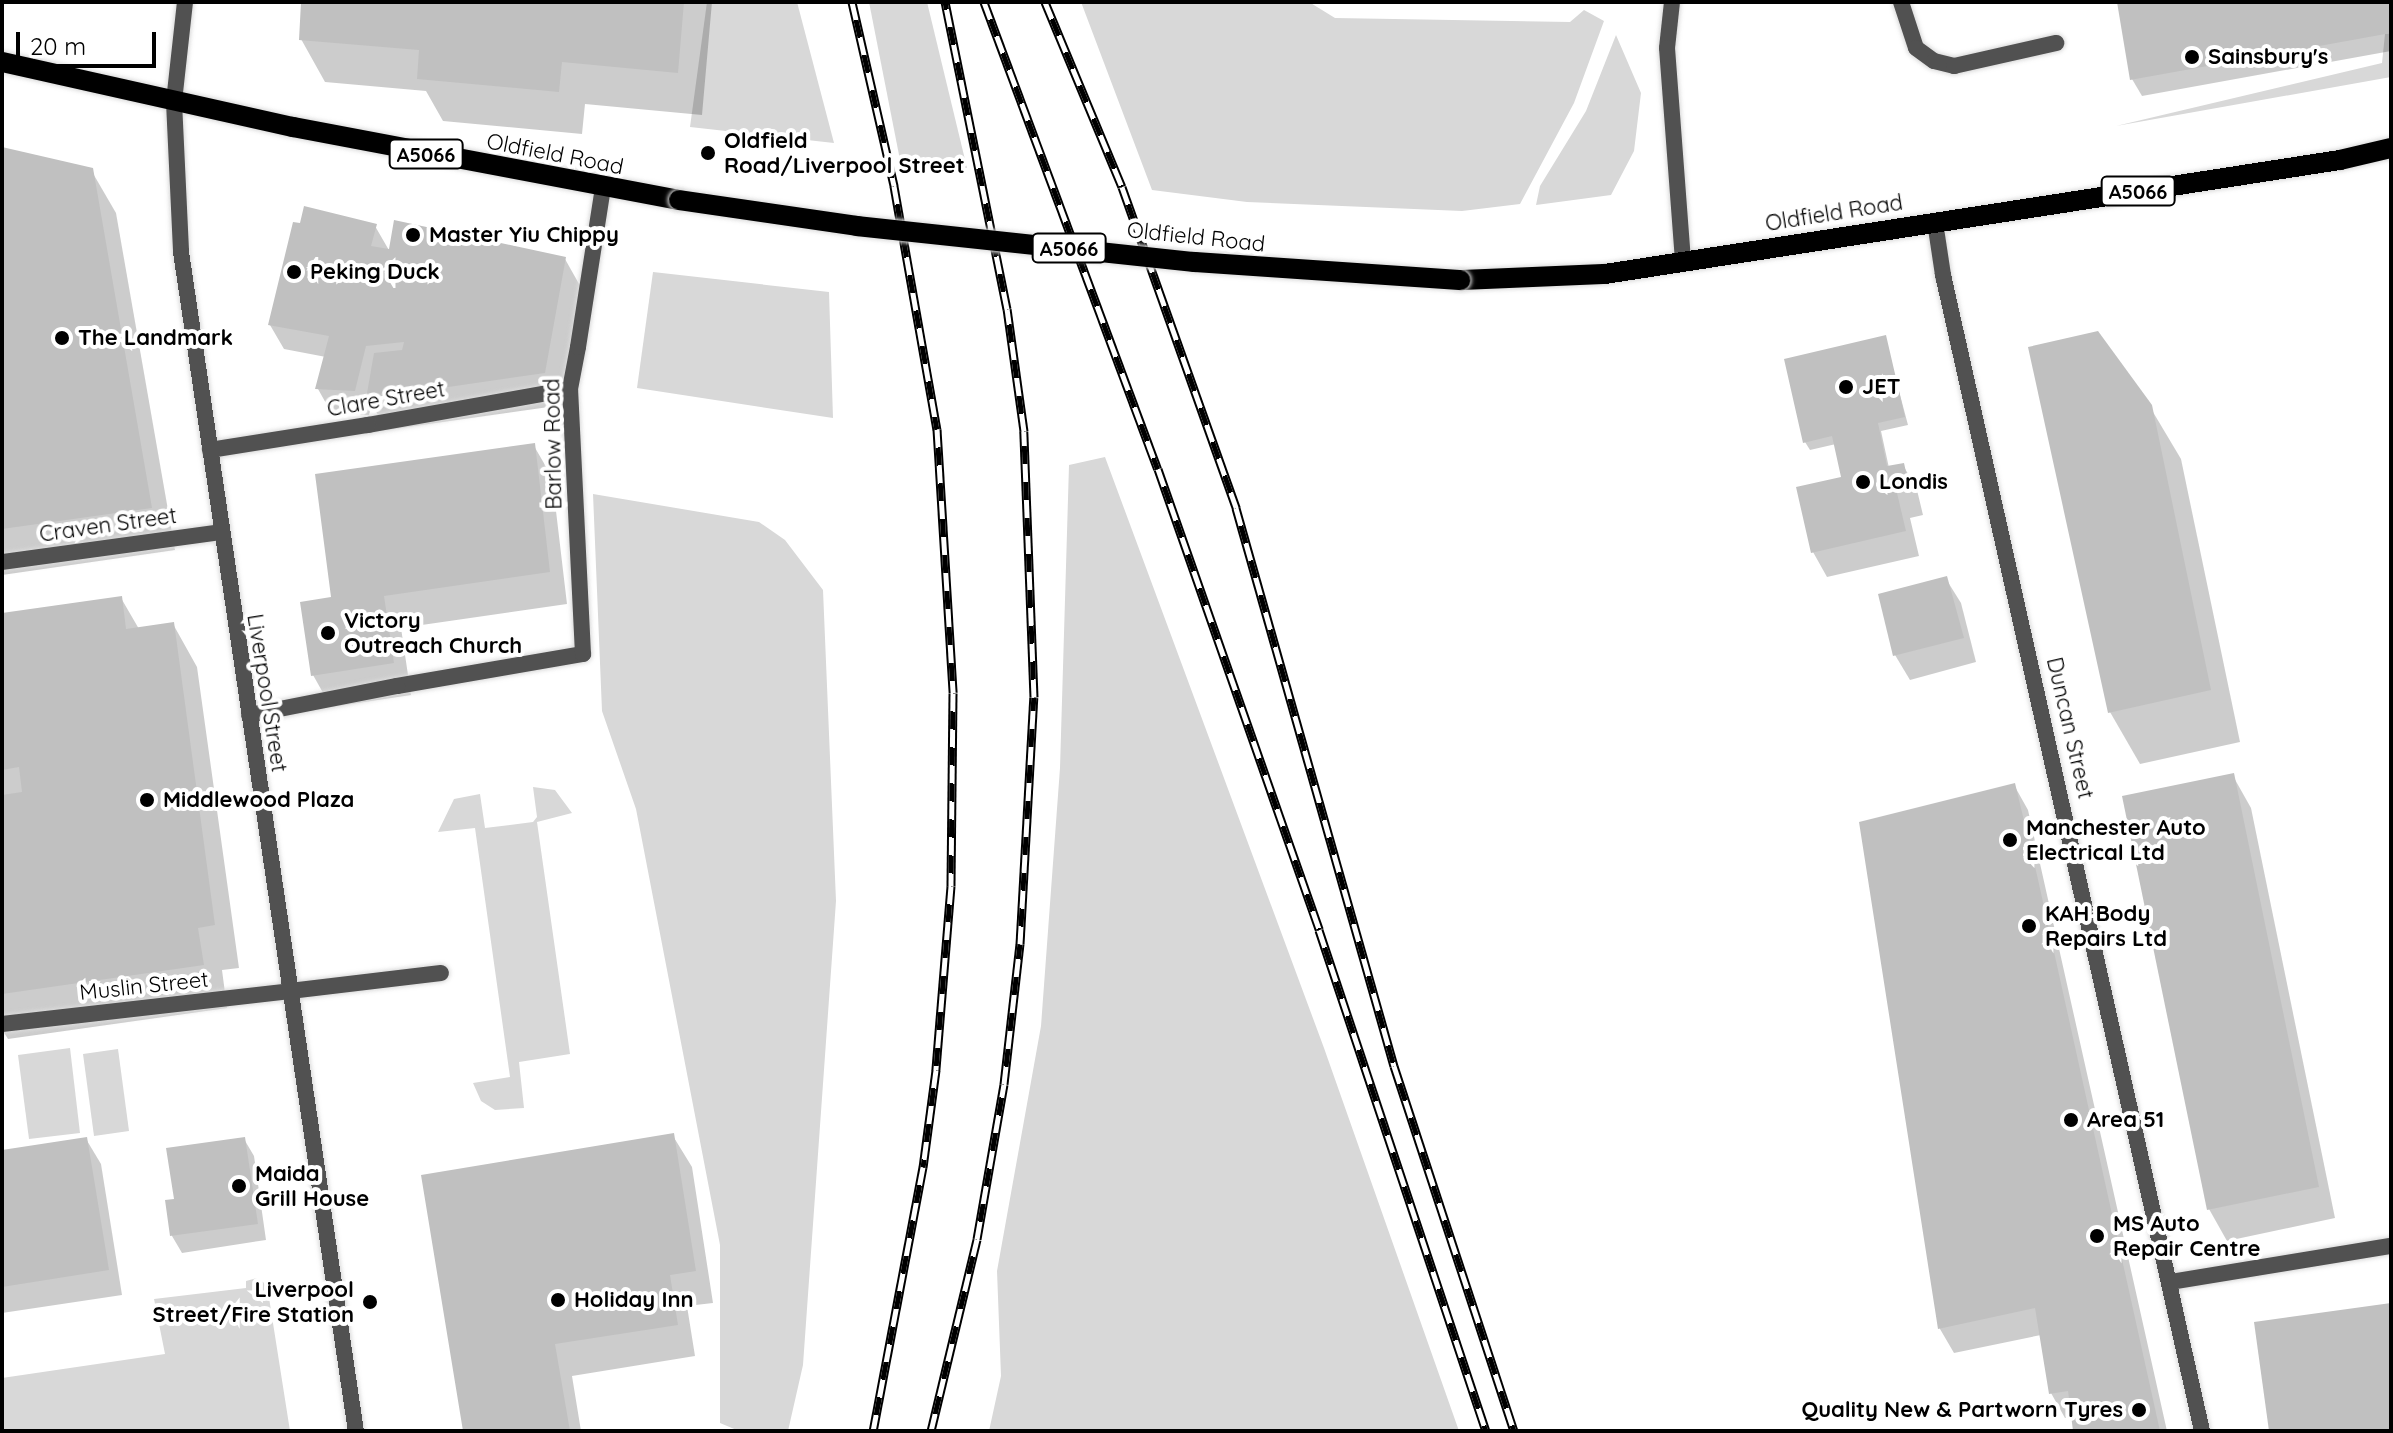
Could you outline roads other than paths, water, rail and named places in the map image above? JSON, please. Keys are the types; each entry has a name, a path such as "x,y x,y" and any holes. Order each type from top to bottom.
{"main road":[{"name":"Oldfield Road","path":"2,62 174,102 603,188 679,200 857,226 1194,262 1460,280 1605,274 1683,259 2340,160 2391,148"}],"street":[{"name":"Liverpool Street","path":"185,2 174,102 181,252 220,532 356,1431"},
{"path":"1672,2 1667,48 1683,259"},
{"path":"1901,2 1916,48 1934,61 1954,66 2056,43"},
{"name":"Barlow Road","path":"249,715 583,654 570,389 603,188"},
{"name":"Duncan Street","path":"1935,222 1943,275 2202,1431"},
{"name":"Clare Street","path":"210,450 570,389"},
{"name":"Craven Street","path":"2,562 220,532"},
{"name":"Muslin Street","path":"2,1024 441,973"},
{"path":"2170,1282 2391,1246"}],"railway":[{"path":"852,2 894,186 937,429 953,693 951,886 936,1070 923,1167 873,1431"},
{"path":"931,1431 977,1239 1004,1084 1020,944 1034,697 1024,431 1007,309 945,2"},
{"path":"984,2 1158,469 1319,930 1486,1431"},
{"path":"1045,2 1122,187 1236,508 1394,1066 1514,1431"}],"place":[{"name":"Sainsbury's","path":"2192,57"},
{"name":"Oldfield Road/Liverpool Street","path":"708,153"},
{"name":"Master Yiu Chippy","path":"413,235"},
{"name":"Peking Duck","path":"294,272"},
{"name":"The Landmark","path":"62,338"},
{"name":"JET","path":"1846,387"},
{"name":"Londis","path":"1863,482"},
{"name":"Victory Outreach Church","path":"328,633"},
{"name":"Middlewood Plaza","path":"147,800"},
{"name":"Manchester Auto Electrical Ltd","path":"2010,840"},
{"name":"KAH Body Repairs Ltd","path":"2029,926"},
{"name":"Area 51","path":"2071,1120"},
{"name":"Maida Grill House","path":"239,1186"},
{"name":"MS Auto Repair Centre","path":"2097,1236"},
{"name":"Holiday Inn","path":"558,1300"},
{"name":"Liverpool Street/Fire Station","path":"370,1302"},
{"name":"Quality New & Partworn Tyres","path":"2139,1410"}]}
